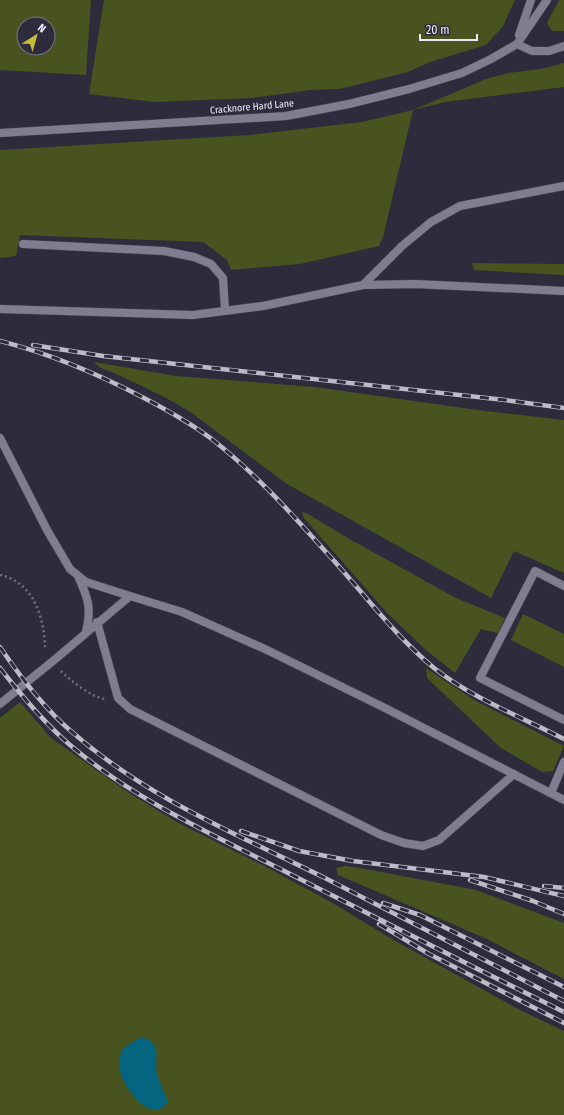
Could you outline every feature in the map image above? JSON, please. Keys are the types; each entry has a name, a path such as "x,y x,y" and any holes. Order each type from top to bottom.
{"lane":[{"path":"531,0 517,44 532,51 549,51 564,46"},
{"name":"Cracknore Hard Lane","path":"0,133 286,116 349,104 409,89 462,73 491,59 517,44 547,0"},
{"path":"363,285 402,246 431,222 460,206 564,186"},
{"path":"23,244 164,251 194,256 211,264 223,278 225,311"},
{"path":"0,309 193,316 263,306 363,285 414,284 564,291"},
{"path":"0,438 62,557 70,569 86,582 182,612 240,637 383,707 564,800"},
{"path":"564,586 535,571 480,678 564,720"},
{"path":"78,575 89,606 90,617 86,633"},
{"path":"0,704 130,596"},
{"path":"97,622 118,698 130,709 381,835 404,843 423,846 439,840 514,774"},
{"path":"551,793 564,762"}],"green space":[{"path":"0,0 91,0 86,75 0,70"},
{"path":"104,0 515,0 503,26 486,45 430,62 408,72 340,89 310,90 253,98 154,102 89,94"},
{"path":"559,0 564,0 564,31 552,31 547,23"},
{"path":"564,63 564,87 445,102 413,110 486,79 509,73 541,69"},
{"path":"413,110 383,237 379,246 300,264 231,270 227,260 203,242 20,235 16,256 0,258 0,150 249,135 362,122"},
{"path":"472,263 564,264 564,275 474,270"},
{"path":"94,362 176,376 315,387 485,411 564,420 564,573 514,551 491,598 287,484 189,411 154,392 96,365"},
{"path":"302,512 456,598 505,618 498,633 481,629 455,673 427,651 389,615 303,517"},
{"path":"523,614 564,634 564,667 511,640"},
{"path":"426,668 474,700 564,746 553,771 542,772 501,748 427,678"},
{"path":"20,702 51,738 129,793 180,824 266,867 331,902 390,938 518,1009 564,1031 564,1115 0,1115 0,718"},
{"path":"345,866 476,890 564,923 564,979 487,939 338,875 336,868"}],"water":[{"path":"142,1037 153,1043 155,1047 157,1074 168,1101 164,1107 157,1110 146,1107 134,1096 124,1082 119,1066 122,1051 134,1041"}],"railway":[{"path":"0,341 56,358 127,389 162,407 205,434 272,493 391,627 434,668 448,679 480,698 564,739"},
{"path":"33,345 103,356 505,400 564,408"},
{"path":"0,647 34,692 53,714 100,755 130,776 193,813 323,877 564,1001"},
{"path":"0,668 33,708 70,745 96,765 151,802 209,833 564,1012"},
{"path":"241,831 299,851 353,861 484,877 564,896"},
{"path":"470,880 533,901 564,914"},
{"path":"544,886 564,888"},
{"path":"383,903 420,915 564,987"},
{"path":"379,924 429,954 564,1023"}]}
